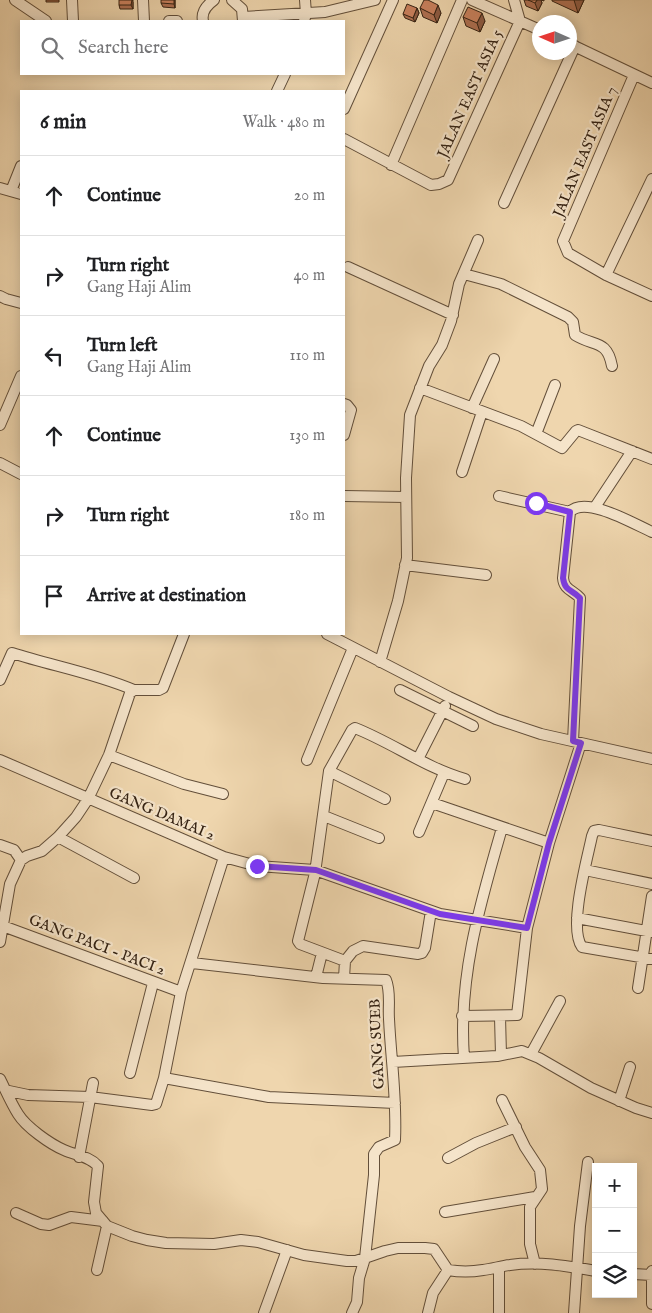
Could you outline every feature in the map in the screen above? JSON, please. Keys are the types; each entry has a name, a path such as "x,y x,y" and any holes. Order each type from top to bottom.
{"street":[{"path":"15,0 45,20"},
{"path":"72,0 73,20"},
{"path":"143,0 144,20"},
{"path":"203,20 204,11 208,4 214,0"},
{"path":"232,0 242,9 243,19 305,18 375,0"},
{"path":"305,0 305,18"},
{"path":"345,107 393,0"},
{"path":"345,140 391,165 462,0"},
{"path":"472,0 532,26"},
{"path":"516,2 520,21"},
{"name":"JALAN EAST ASIA 5","path":"391,165 431,185 448,180 520,21"},
{"path":"577,47 652,83"},
{"path":"504,203 566,60"},
{"path":"277,90 285,75"},
{"name":"JALAN EAST ASIA 7","path":"606,275 568,253 563,241 634,75"},
{"path":"0,188 16,193 20,171"},
{"path":"652,179 606,275 652,296"},
{"path":"380,662 398,601 407,558 406,498 410,415 429,366 442,345 453,314 459,284 478,240"},
{"path":"348,267 453,314"},
{"path":"464,274 501,284 568,316 572,322 575,335 603,346 607,351 612,366"},
{"path":"0,296 6,300 20,303"},
{"path":"462,472 477,410 494,359"},
{"path":"0,425 20,378"},
{"path":"536,434 555,386"},
{"path":"420,388 536,434 562,448 578,430 652,459"},
{"path":"345,404 350,410 345,431"},
{"path":"595,507 632,451"},
{"path":"0,463 20,473"},
{"path":"345,496 406,498"},
{"path":"499,496 570,512"},
{"path":"462,1016 500,1017 518,1014 527,928 577,742 580,598 569,591 564,585 563,578 570,512 575,507 595,507 652,532"},
{"path":"405,565 486,575"},
{"path":"0,680 12,653 55,666 106,678 134,690 162,688 184,635"},
{"path":"329,635 496,719 577,742 652,759"},
{"path":"307,760 353,648"},
{"path":"0,942 1,925 10,884 21,860 42,851 58,837 76,817 88,799 109,754 125,704 130,693 134,690"},
{"path":"400,690 472,726"},
{"path":"418,759 449,697"},
{"path":"345,961 300,944 298,941 316,870 329,771 352,730 355,728 372,735 444,773 465,779"},
{"path":"109,754 184,784 223,794"},
{"name":"GANG DAMAI 2","path":"0,760 224,857 257,866 316,870 440,914 527,928"},
{"path":"329,771 385,799"},
{"path":"420,832 444,773"},
{"path":"432,803 549,843"},
{"path":"324,816 379,838"},
{"path":"464,1058 462,1016 468,966 476,920 502,828"},
{"path":"647,958 582,947 579,943 576,915 594,831 599,830 652,841"},
{"path":"58,837 134,878"},
{"path":"0,845 14,850 21,860"},
{"path":"9,1091 28,1095 90,1097 156,1104 164,1078 181,992 192,963 224,857"},
{"path":"585,870 652,884"},
{"path":"638,988 647,958 652,896"},
{"path":"344,978 345,961 353,951 363,946 422,953 425,948 431,911"},
{"path":"577,918 649,932"},
{"name":"GANG PACI - PACI 2","path":"1,925 181,992"},
{"path":"316,977 322,953"},
{"name":"GANG SUEB","path":"192,963 316,977 386,980 389,987 389,1019 393,1062 394,1140 379,1147 374,1154 374,1175 365,1258"},
{"path":"130,1073 153,983"},
{"path":"531,1054 560,1001"},
{"path":"500,1017 501,1055"},
{"path":"393,1062 522,1052 531,1054 591,1088 636,1108 652,1112"},
{"path":"619,1100 630,1067"},
{"path":"164,1078 269,1097 395,1103"},
{"path":"0,1079 19,1116 49,1142 79,1157 92,1159 98,1166 94,1202 96,1213 105,1224 97,1270"},
{"path":"79,1157 92,1082"},
{"path":"502,1100 525,1146 540,1170 542,1189 530,1207 530,1244 535,1264"},
{"path":"448,1158 476,1143 516,1127"},
{"path":"574,1313 580,1226 588,1162"},
{"path":"445,1212 535,1197"},
{"path":"16,1213 41,1224 49,1225 70,1216 105,1224 132,1236 166,1243 214,1244 241,1240 271,1244 304,1255 347,1261 356,1261 398,1248 430,1248 434,1249 448,1270 463,1272 510,1264 552,1264 592,1271"},
{"path":"264,1313 287,1250"},
{"path":"352,1313 357,1302 359,1278 365,1258"},
{"path":"499,1267 499,1313"},
{"path":"428,1313 433,1293 448,1270"},
{"path":"652,1271 652,1304"},
{"path":"637,1274 652,1275"},
{"path":"649,1313 652,1308"}],"building":[{"path":"119,0 132,0 131,5 119,5"},
{"path":"161,0 174,0 174,4 161,3"},
{"path":"424,0 438,5 434,15 420,8"},
{"path":"407,4 417,8 413,18 403,14"},
{"path":"468,7 482,13 477,23 463,17"}],"route":[{"path":"257,866 316,870 440,914 527,928 549,843 581,743 573,741 580,598 569,591 564,585 563,578 570,512 536,503"}]}
